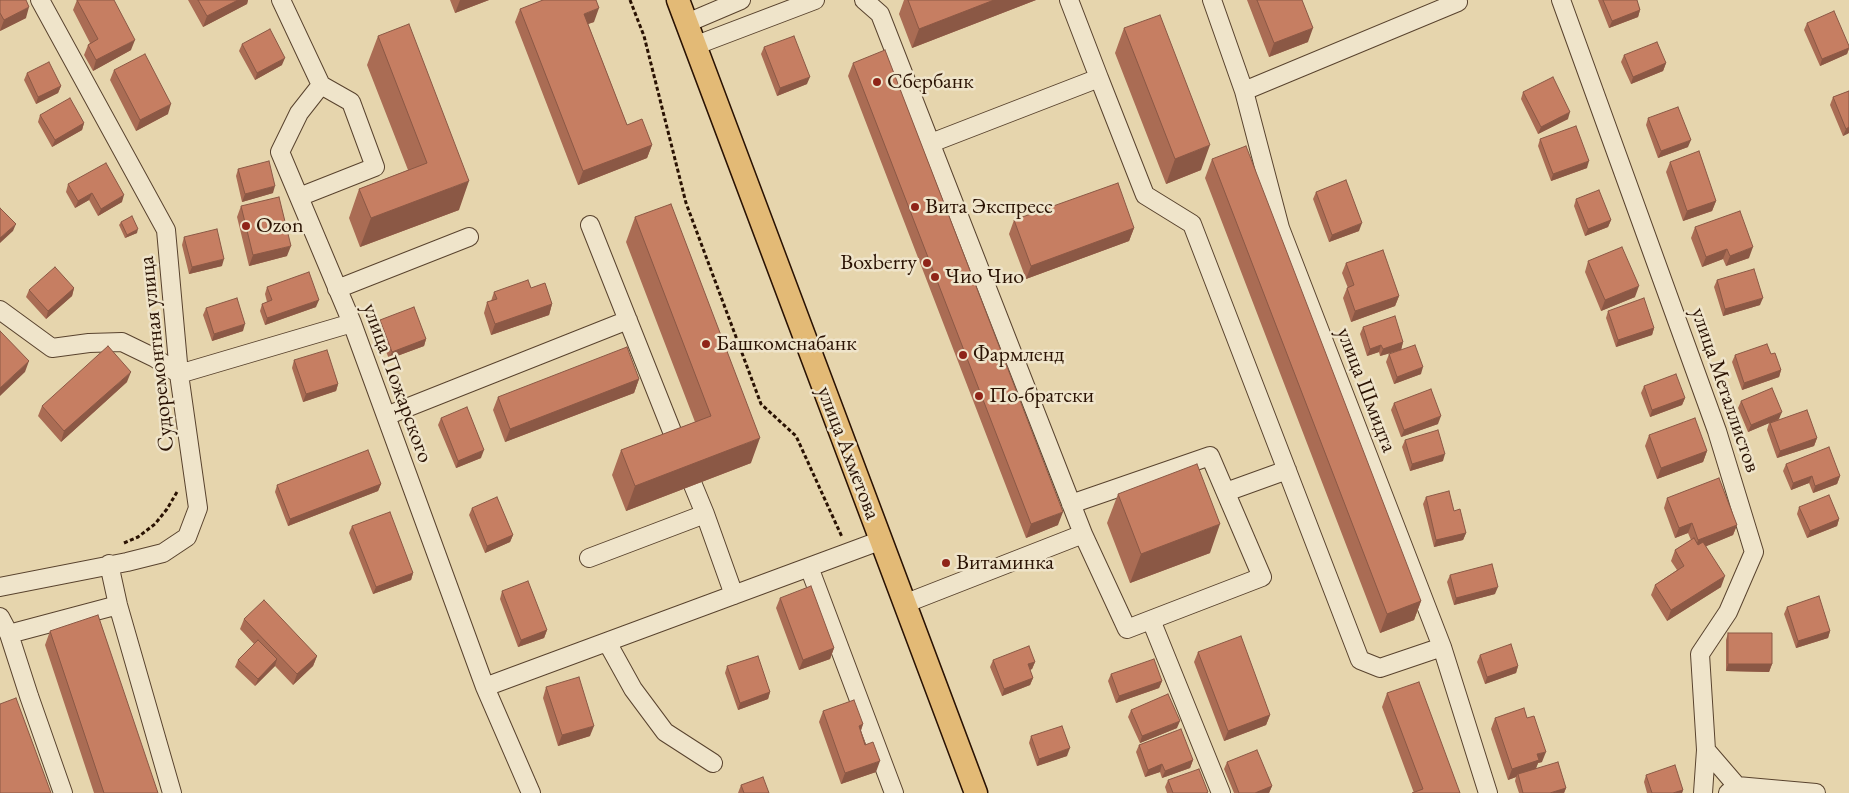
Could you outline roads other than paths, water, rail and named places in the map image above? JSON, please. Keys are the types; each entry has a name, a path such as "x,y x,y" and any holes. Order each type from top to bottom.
{"main road":[{"name":"улица Ахметова","path":"678,0 976,793"}],"street":[{"name":"Судоремонтная улица","path":"0,587 163,553 187,537 198,508 179,374 166,230 40,0"},
{"path":"281,0 322,85 351,102 375,167 299,198"},
{"path":"687,24 741,0"},
{"path":"694,46 815,0"},
{"path":"1069,0 1145,195 1192,224 1360,660 1380,668 1442,648"},
{"name":"улица Шмидта","path":"1212,0 1244,91 1280,228 1442,648 1488,793"},
{"path":"1244,91 1458,2 1458,0"},
{"name":"улица Металлистов","path":"1561,0 1717,431 1754,552 1728,612 1700,654 1706,750 1703,793"},
{"path":"868,1 880,14 931,143 1071,504 1083,534 1127,630 1262,576 1210,456 1071,504"},
{"path":"931,143 1099,78"},
{"name":"улица Пожарского","path":"322,85 300,113 280,152 352,323 485,687 531,793"},
{"path":"590,225 679,449"},
{"path":"337,289 469,237"},
{"path":"0,310 52,348 89,343 122,342 155,358 179,374 352,323"},
{"path":"386,416 628,320"},
{"path":"1226,492 1287,470"},
{"path":"693,485 734,595"},
{"path":"589,558 705,514"},
{"path":"904,604 1083,534"},
{"path":"485,687 882,540"},
{"path":"109,564 118,605 172,793"},
{"path":"809,567 894,793"},
{"path":"9,634 118,605"},
{"path":"0,617 9,634 22,699 63,793"},
{"path":"1151,620 1221,793"},
{"path":"607,642 633,689 665,732 713,763"},
{"path":"1706,750 1732,789 1816,793"}],"place":[{"name":"Сбербанк","path":"877,82"},
{"name":"Вита Экспресс","path":"915,207"},
{"name":"Ozon","path":"246,226"},
{"name":"Boxberry","path":"927,263"},
{"name":"Чио Чио","path":"935,277"},
{"name":"Башкомснабанк","path":"706,344"},
{"name":"Фармленд","path":"963,355"},
{"name":"По-братски","path":"979,396"},
{"name":"Витаминка","path":"946,563"}]}
